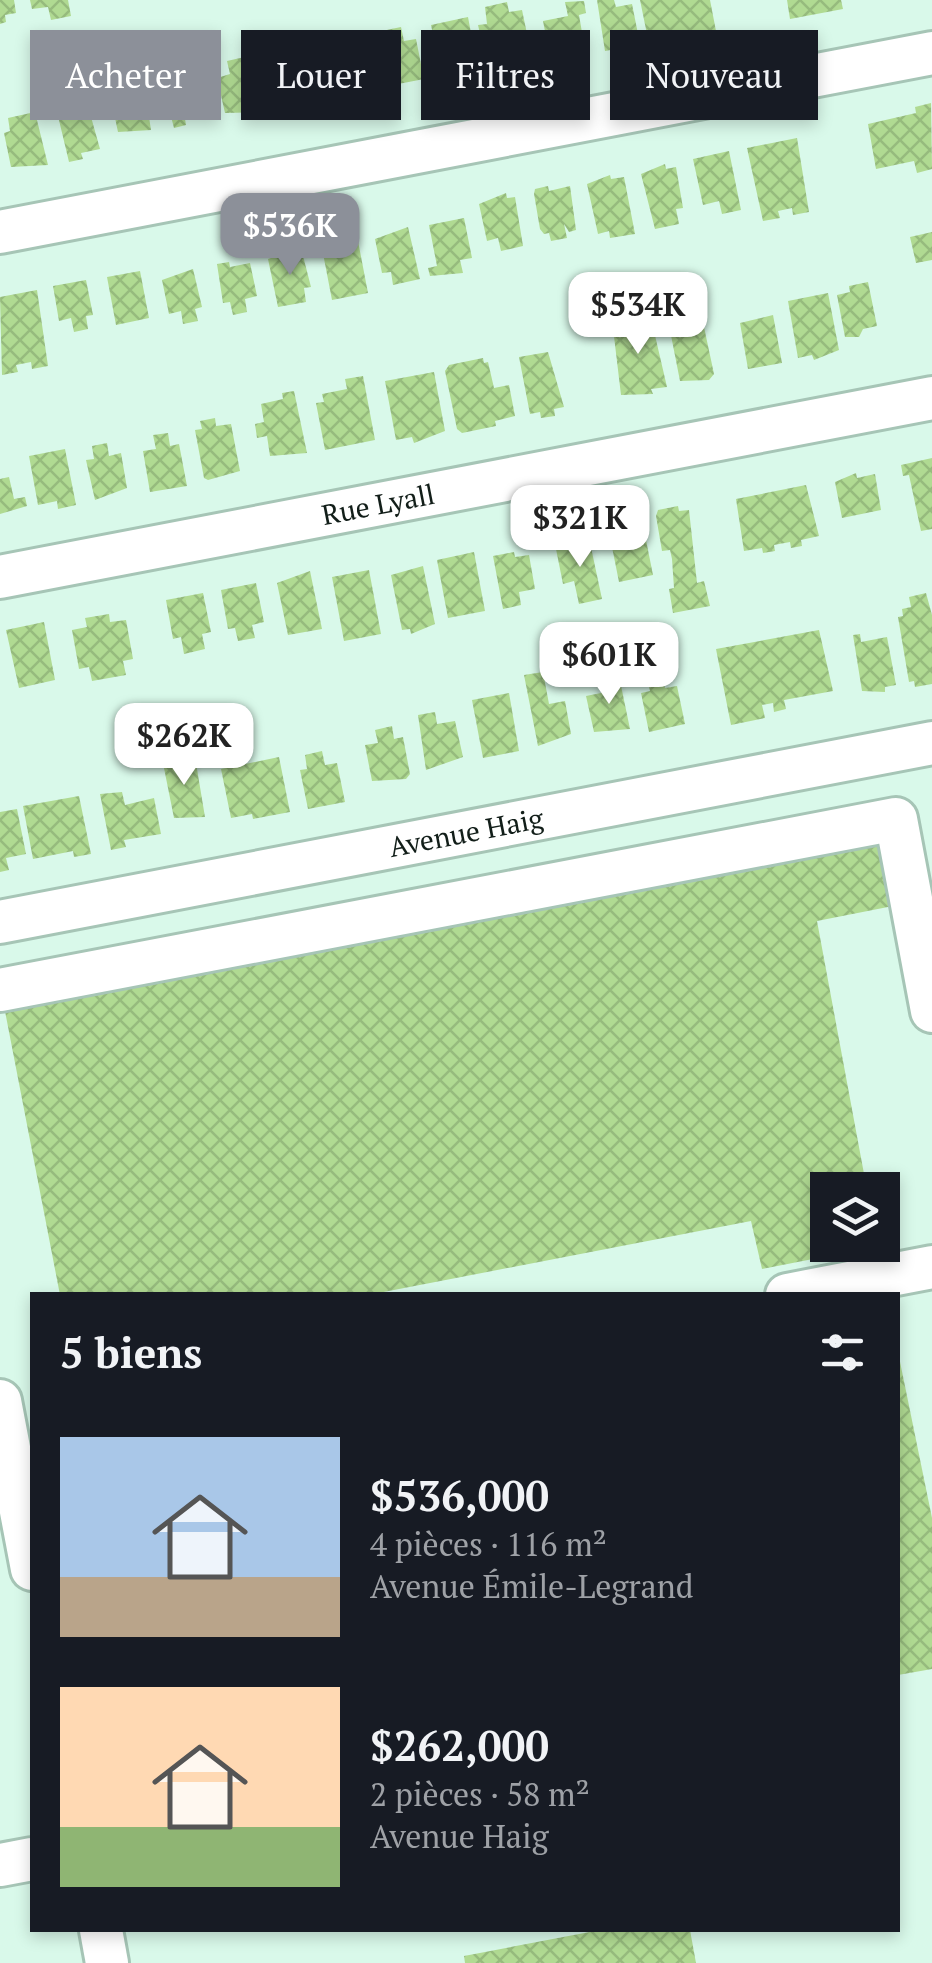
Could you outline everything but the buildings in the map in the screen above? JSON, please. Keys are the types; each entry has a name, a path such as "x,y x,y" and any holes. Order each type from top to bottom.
{"street":[{"path":"0,232 932,53"},
{"name":"Rue Lyall","path":"0,577 932,398"},
{"name":"Avenue Haig","path":"0,922 932,743"},
{"path":"0,990 896,819 932,1011"},
{"path":"803,1292 932,1266"},
{"path":"0,1401 14,1447 30,1555"},
{"path":"0,1865 30,1859"},
{"path":"101,1932 107,1963"}]}
